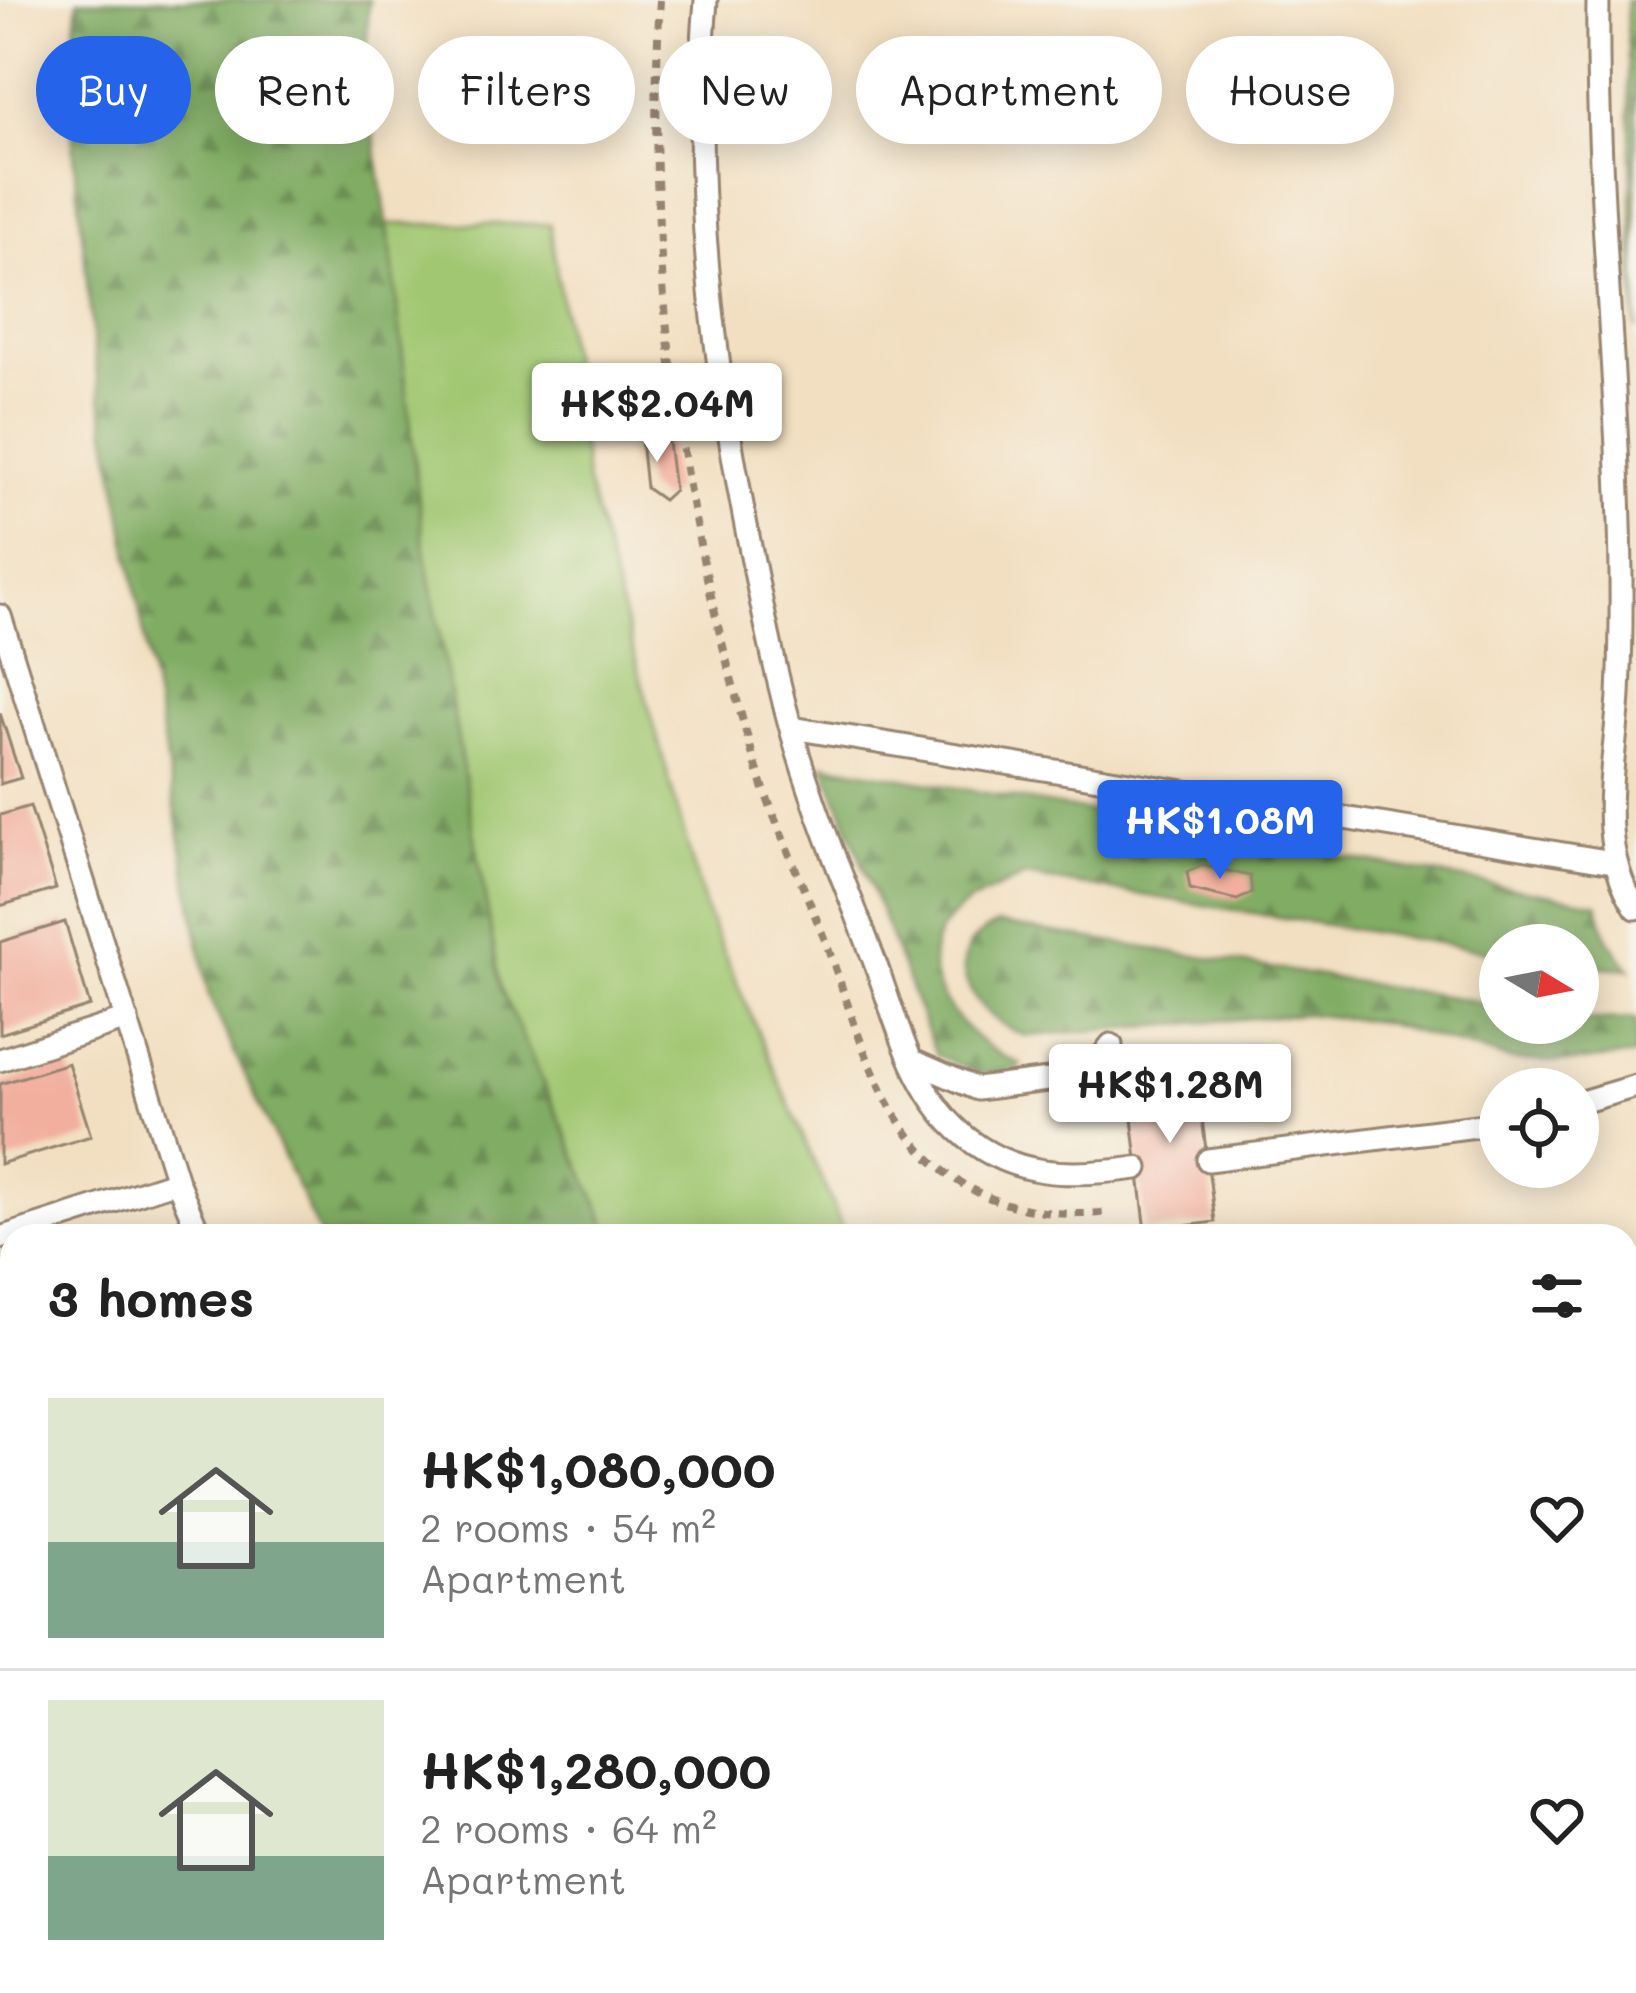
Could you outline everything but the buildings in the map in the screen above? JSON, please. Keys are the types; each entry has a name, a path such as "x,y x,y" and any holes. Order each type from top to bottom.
{"lane":[{"path":"706,0 700,151 713,340 734,467 809,788 913,1061 938,1108 956,1129 1000,1160 1052,1174 1138,1168"},
{"path":"1598,0 1601,228 1621,534 1613,862 1636,908"},
{"path":"0,616 177,1181 195,1224"},
{"path":"792,728 1613,862"},
{"path":"0,1060 127,1019"},
{"path":"913,1061 977,1088 1088,1075 1111,1045"},
{"path":"1599,1096 1636,1086"},
{"path":"1208,1160 1479,1126"},
{"path":"43,1224 177,1181"}],"green space":[{"path":"78,0 369,0 367,36 215,36 215,144 375,144 423,539 501,989 607,1224 314,1224 209,997 96,369 73,144 191,144 191,36 74,36"},
{"path":"1626,0 1636,0 1636,330"},
{"path":"387,224 550,224 587,484 705,909 841,1224 607,1224 501,990 423,539"},
{"path":"824,764 1597,903 1608,939 1630,969 1599,967 1599,924 1479,924 1479,950 1025,876 958,911 940,932 933,954 935,977 959,1021 999,1054 1021,1064 1020,1069 979,1074 936,1055"},
{"path":"998,924 1479,1002 1479,1044 1599,1044 1599,1020 1636,1019 1636,1055 1572,1062 1512,1060 1381,1022 1305,1014 1026,1036 991,1015 968,984 967,951 978,936"}]}
